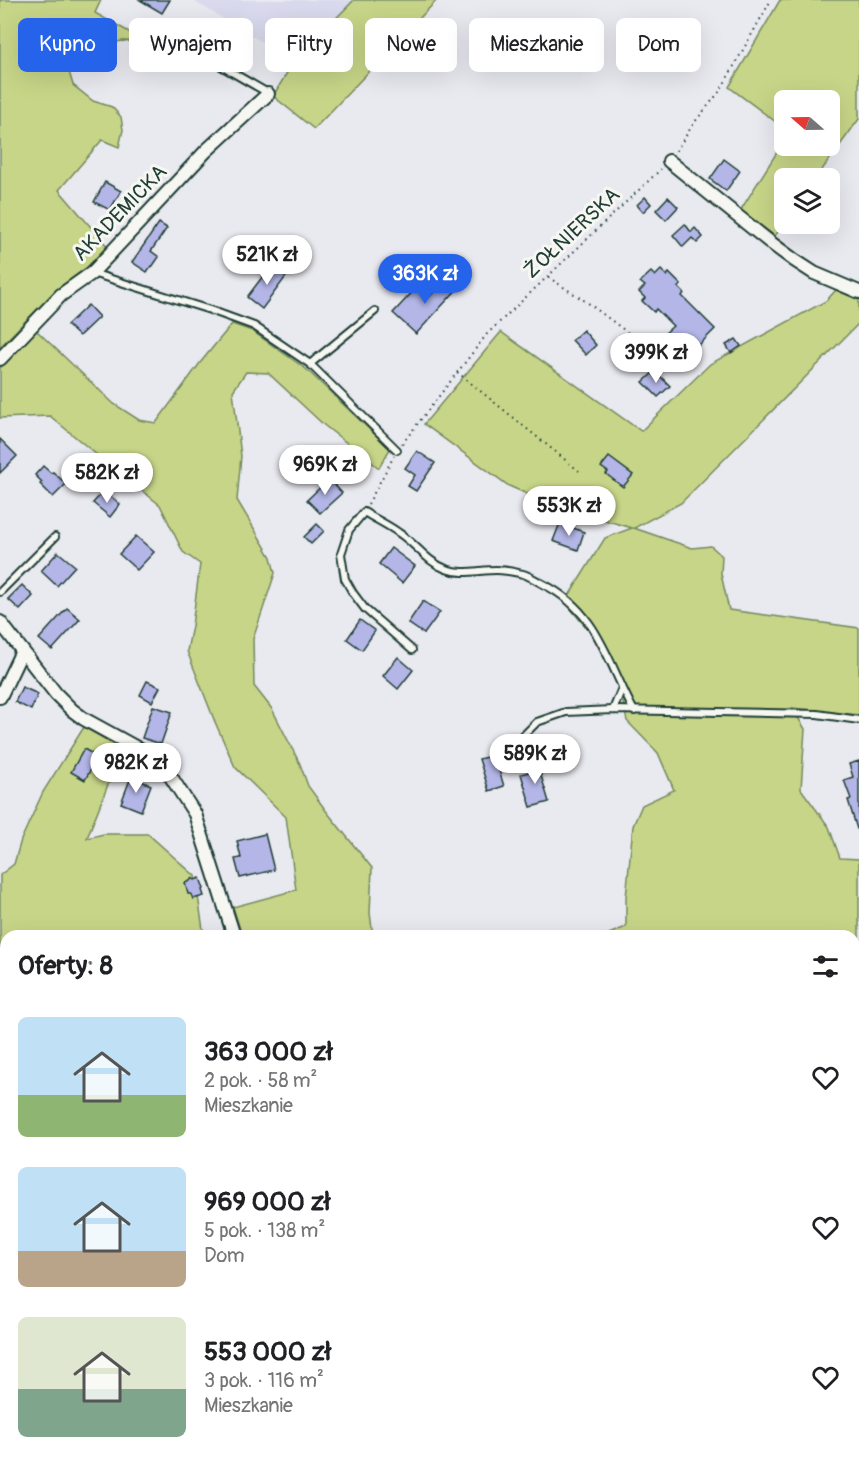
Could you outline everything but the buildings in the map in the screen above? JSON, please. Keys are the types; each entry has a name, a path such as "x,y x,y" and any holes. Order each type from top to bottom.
{"street":[{"name":"AKADEMICKA","path":"0,359 61,295 92,273 207,151 268,93"},
{"path":"669,161 794,260 814,273 859,292"},
{"path":"0,622 56,694 72,710 146,753 165,769 187,800 201,828 232,930"},
{"path":"0,697 22,651"}],"lane":[{"path":"231,72 268,93"},
{"path":"92,273 254,326 310,364 397,450"},
{"path":"310,364 375,311"},
{"path":"412,650 365,609 345,579 341,554 349,530 364,512 400,533 432,562 447,569 463,572 498,570 523,574 572,602 590,623 608,654 621,688 634,711"},
{"path":"0,592 54,537"},
{"path":"613,710 621,688"},
{"path":"508,765 514,745 537,722 566,712 613,710 817,714 859,720"}],"path":[{"name":"ŻOŁNIERSKA","path":"364,512 397,450 487,334 669,161 694,123 720,91 771,0"},
{"path":"547,277 588,303 663,359"},
{"path":"457,372 579,471"}],"shaded area":[{"path":"192,0 354,0 336,18 265,18 265,44 253,36 253,18 222,18"}],"green space":[{"path":"0,0 101,0 95,13 104,18 18,18 18,72 69,72 73,85 93,101 112,107 121,117 123,130 119,147 102,140 59,190 108,247 87,267 57,289 0,347"},
{"path":"354,0 437,0 420,18 365,18 365,72 368,72 314,129 273,96 287,72 353,72 353,18 336,18"},
{"path":"780,0 859,0 859,119 840,145 840,90 774,90 774,121 729,87"},
{"path":"117,25 129,32 129,41 117,42"},
{"path":"775,156 832,156 823,168 774,168 775,236 740,211"},
{"path":"836,290 859,300 859,323 681,503 634,528 692,548 711,546 722,556 721,574 729,610 859,628 859,715 792,708 805,729 801,789 829,827 840,858 859,859 859,930 619,930 626,927 626,898 633,826 642,805 674,790 658,753 627,721 612,654 565,602 605,538 632,528 550,504 509,486 424,424 501,332 641,431 710,364 826,301"},
{"path":"232,324 252,331 306,369 390,449 379,468 325,426 268,373 246,372 233,391 241,456 237,500 271,557 275,573 253,639 254,686 272,709 300,764 308,786 372,868 370,913 372,930 240,930 233,907 296,890 286,817 235,767 187,651 200,564 183,552 160,505 50,416 0,418 0,368 36,330 114,404 139,420 156,423"},
{"path":"84,727 122,749 87,838 104,834 148,834 195,876 203,930 0,930 0,875 14,864 21,840 43,792"}]}
